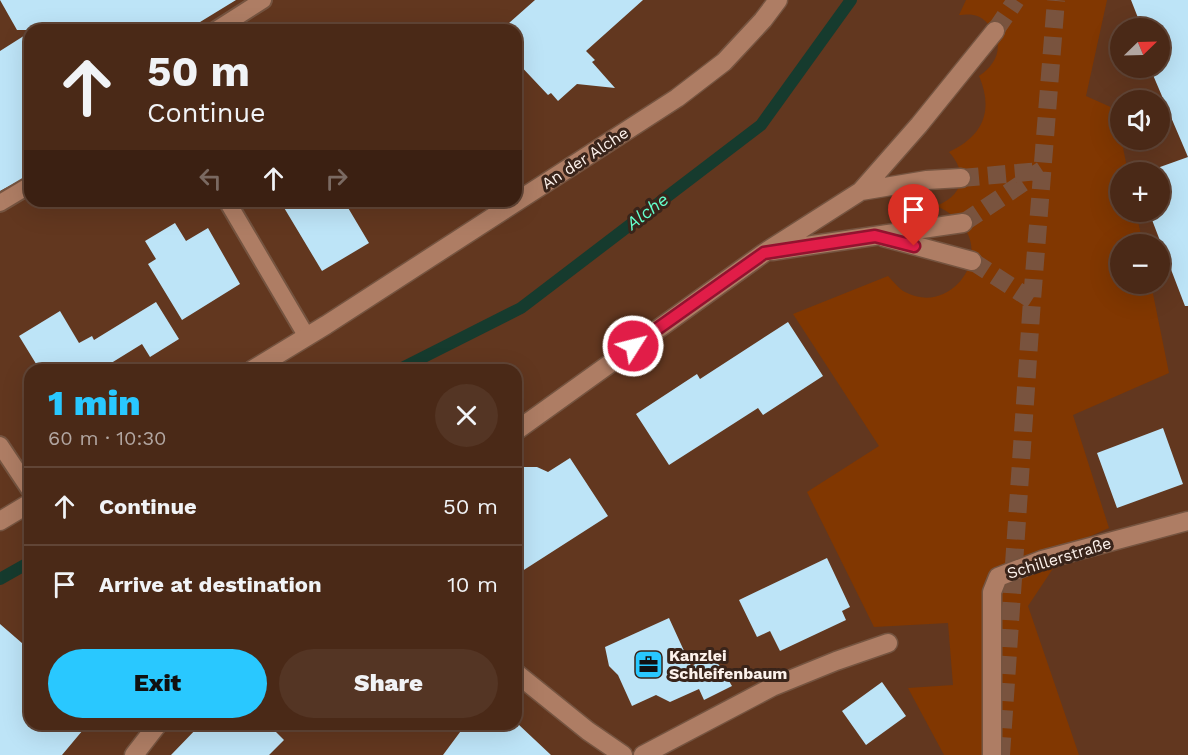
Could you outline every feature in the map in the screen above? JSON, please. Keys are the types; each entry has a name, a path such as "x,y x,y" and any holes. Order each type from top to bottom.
{"street":[{"name":"An der Alche","path":"522,198 677,98 724,62 763,20 778,0"},
{"path":"522,426 764,253 861,191 919,125 995,31"},
{"path":"861,191 927,180 961,178"},
{"name":"An der Alche","path":"262,364 508,207"},
{"path":"764,253 963,223"},
{"path":"875,236 972,261"},
{"path":"0,521 24,507"},
{"name":"Schillerstraße","path":"992,755 992,592 998,577 1042,560 1188,521"},
{"path":"642,755 772,687 888,643"},
{"path":"522,677 588,731 623,755"},
{"path":"134,755 153,730"}],"lane":[{"path":"225,24 263,0"},
{"path":"0,203 24,189"},
{"path":"231,207 307,337"},
{"path":"0,445 24,481"}],"shaded area":[{"path":"966,0 1107,0 1086,96 1110,107 1110,150 1123,150 1126,162 1110,162 1110,222 1138,222 1141,234 1110,234 1110,294 1153,294 1169,373 1073,415 1109,528 1068,546 1028,606 1079,755 944,755 908,688 953,685 948,623 874,627 807,492 879,446 793,314 888,276 905,292 924,298 942,295 957,285 967,271 972,254 969,236 957,219 936,206 953,196 960,183 959,168 949,152 970,138 982,121 985,100 979,76 991,66 998,46 994,32 984,20 973,15 959,15"}],"building":[{"path":"0,0 236,0 197,24 24,24 24,30 17,30"},
{"path":"535,0 643,0 586,51 595,60 592,62 615,88 577,84 558,101 551,93 548,95 522,67 522,24 509,23"},
{"path":"1131,0 1188,0 1188,157 1170,115 1170,90 1159,90 1154,78 1170,78 1170,18 1138,18"},
{"path":"24,36 24,178 0,191 0,51"},
{"path":"1188,157 1188,306 1185,306 1170,267 1170,234 1157,234 1153,222 1170,222 1170,163"},
{"path":"284,207 348,207 369,243 322,271"},
{"path":"175,223 186,241 208,228 240,284 182,320 148,264 156,259 145,241"},
{"path":"156,302 179,339 150,357 142,344 110,364 36,364 19,336 60,311 79,343 92,336 94,340"},
{"path":"788,322 823,376 763,415 758,408 669,465 636,414 697,374 700,379"},
{"path":"1163,428 1183,484 1117,508 1097,453"},
{"path":"570,458 608,516 522,571 522,467 537,467 548,472"},
{"path":"827,558 850,607 842,611 846,620 780,651 770,631 757,637 739,600"},
{"name":"Kanzlei Schleifenbaum","path":"669,618 691,666 711,657 720,666 732,686 704,700 699,689 670,702 656,695 632,706 618,675 609,666 605,647"},
{"path":"0,624 24,645 24,730 83,730 62,755 0,755"},
{"path":"882,682 906,716 866,745 842,711"},
{"path":"522,728 551,755 443,755 462,730 522,730"},
{"path":"195,730 274,730 284,740 269,755 171,755"}],"waterway":[{"name":"Alche","path":"410,364 521,308 761,125 851,0"},
{"name":"Alche","path":"0,579 24,565"}],"tunnel":[{"path":"995,31 1016,0"},
{"path":"1001,755 1032,300 1056,0"},
{"path":"963,223 1042,170"},
{"path":"961,178 1040,171"},
{"path":"972,261 1032,300"}],"place":[{"name":"Kanzlei Schleifenbaum","path":"648,664"}],"route":[{"path":"633,346 764,253 875,236 914,246"}]}
